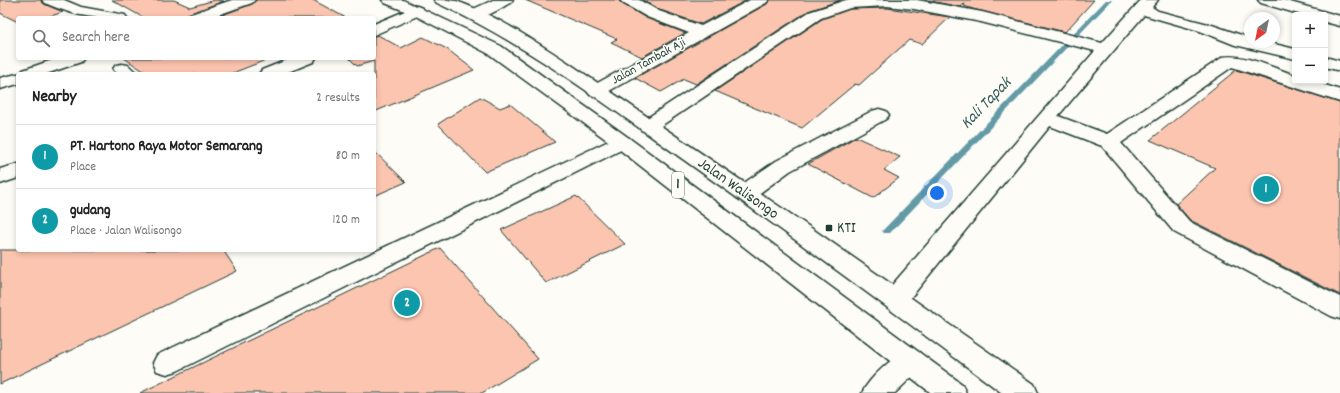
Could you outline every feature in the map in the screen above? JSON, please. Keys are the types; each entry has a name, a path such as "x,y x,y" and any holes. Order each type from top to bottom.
{"main road":[{"path":"50,0 78,11 107,16"},
{"path":"200,16 247,0"},
{"name":"Jalan Walisongo","path":"390,0 417,11 494,50 622,142 952,393"},
{"name":"Jalan Walisongo","path":"442,0 475,14 535,47 895,299 1024,393"},
{"path":"475,14 505,0"},
{"name":"Jalan Tambak Aji","path":"628,0 653,14 702,32"},
{"name":"Jalan Tambak Aji","path":"596,91 761,0"},
{"path":"1266,0 1308,12"},
{"path":"648,126 815,15 848,4 881,1 914,4 982,17 1107,49"},
{"path":"895,299 1046,118 1147,4 1152,14 1206,28 1241,41 1292,53"},
{"path":"376,29 417,11"},
{"path":"1328,18 1340,21"},
{"path":"35,72 69,60"},
{"path":"273,72 303,60"},
{"path":"1109,142 1230,61 1238,62 1340,96"},
{"path":"1328,63 1340,66"},
{"path":"0,84 16,79"},
{"path":"745,193 783,166 879,115"},
{"path":"1046,118 1109,142 1182,227 1340,309"},
{"path":"167,363 622,142"},
{"path":"0,177 16,171"},
{"path":"876,393 910,361"}],"building":[{"path":"0,0 40,0 44,4 63,12 51,16 16,16 16,21 0,13"},
{"path":"112,0 174,0 190,7 215,0 224,1 188,14 186,16 140,16"},
{"path":"256,0 313,0 342,16 219,16 252,4"},
{"path":"525,0 618,0 622,4 646,18 685,33 642,57 611,42 617,39"},
{"path":"642,0 747,0 701,24 660,10"},
{"path":"770,0 841,0 808,11 696,84 684,79 661,92 635,78 767,4"},
{"path":"925,0 1094,0 1065,32 973,9 964,6 965,3 961,7"},
{"path":"887,8 950,17 922,44 909,40 859,85 855,84 802,128 715,91 822,19 850,9"},
{"path":"378,35 401,48 423,37 447,49 474,70 376,111 376,72 374,72 374,61 357,66 351,60 376,60 376,36"},
{"path":"127,60 266,60 235,72 145,72"},
{"path":"1236,70 1340,103 1340,295 1190,220 1176,204 1215,168 1150,140"},
{"path":"480,97 500,108 510,104 555,142 485,172 438,124"},
{"path":"856,137 900,157 884,170 899,178 873,198 808,164"},
{"path":"376,153 406,182 376,195"},
{"path":"576,196 625,244 546,283 501,230"},
{"path":"440,248 538,359 482,393 140,393"},
{"path":"0,250 16,250 16,252 224,252 237,271 0,384"}],"waterway":[{"name":"Kali Tapak","path":"887,231 1109,0"}],"place":[{"name":"PT. Hartono Raya Motor Semarang","path":"1266,189"},
{"name":"KTI","path":"829,228"},
{"name":"gudang","path":"407,303"}]}
